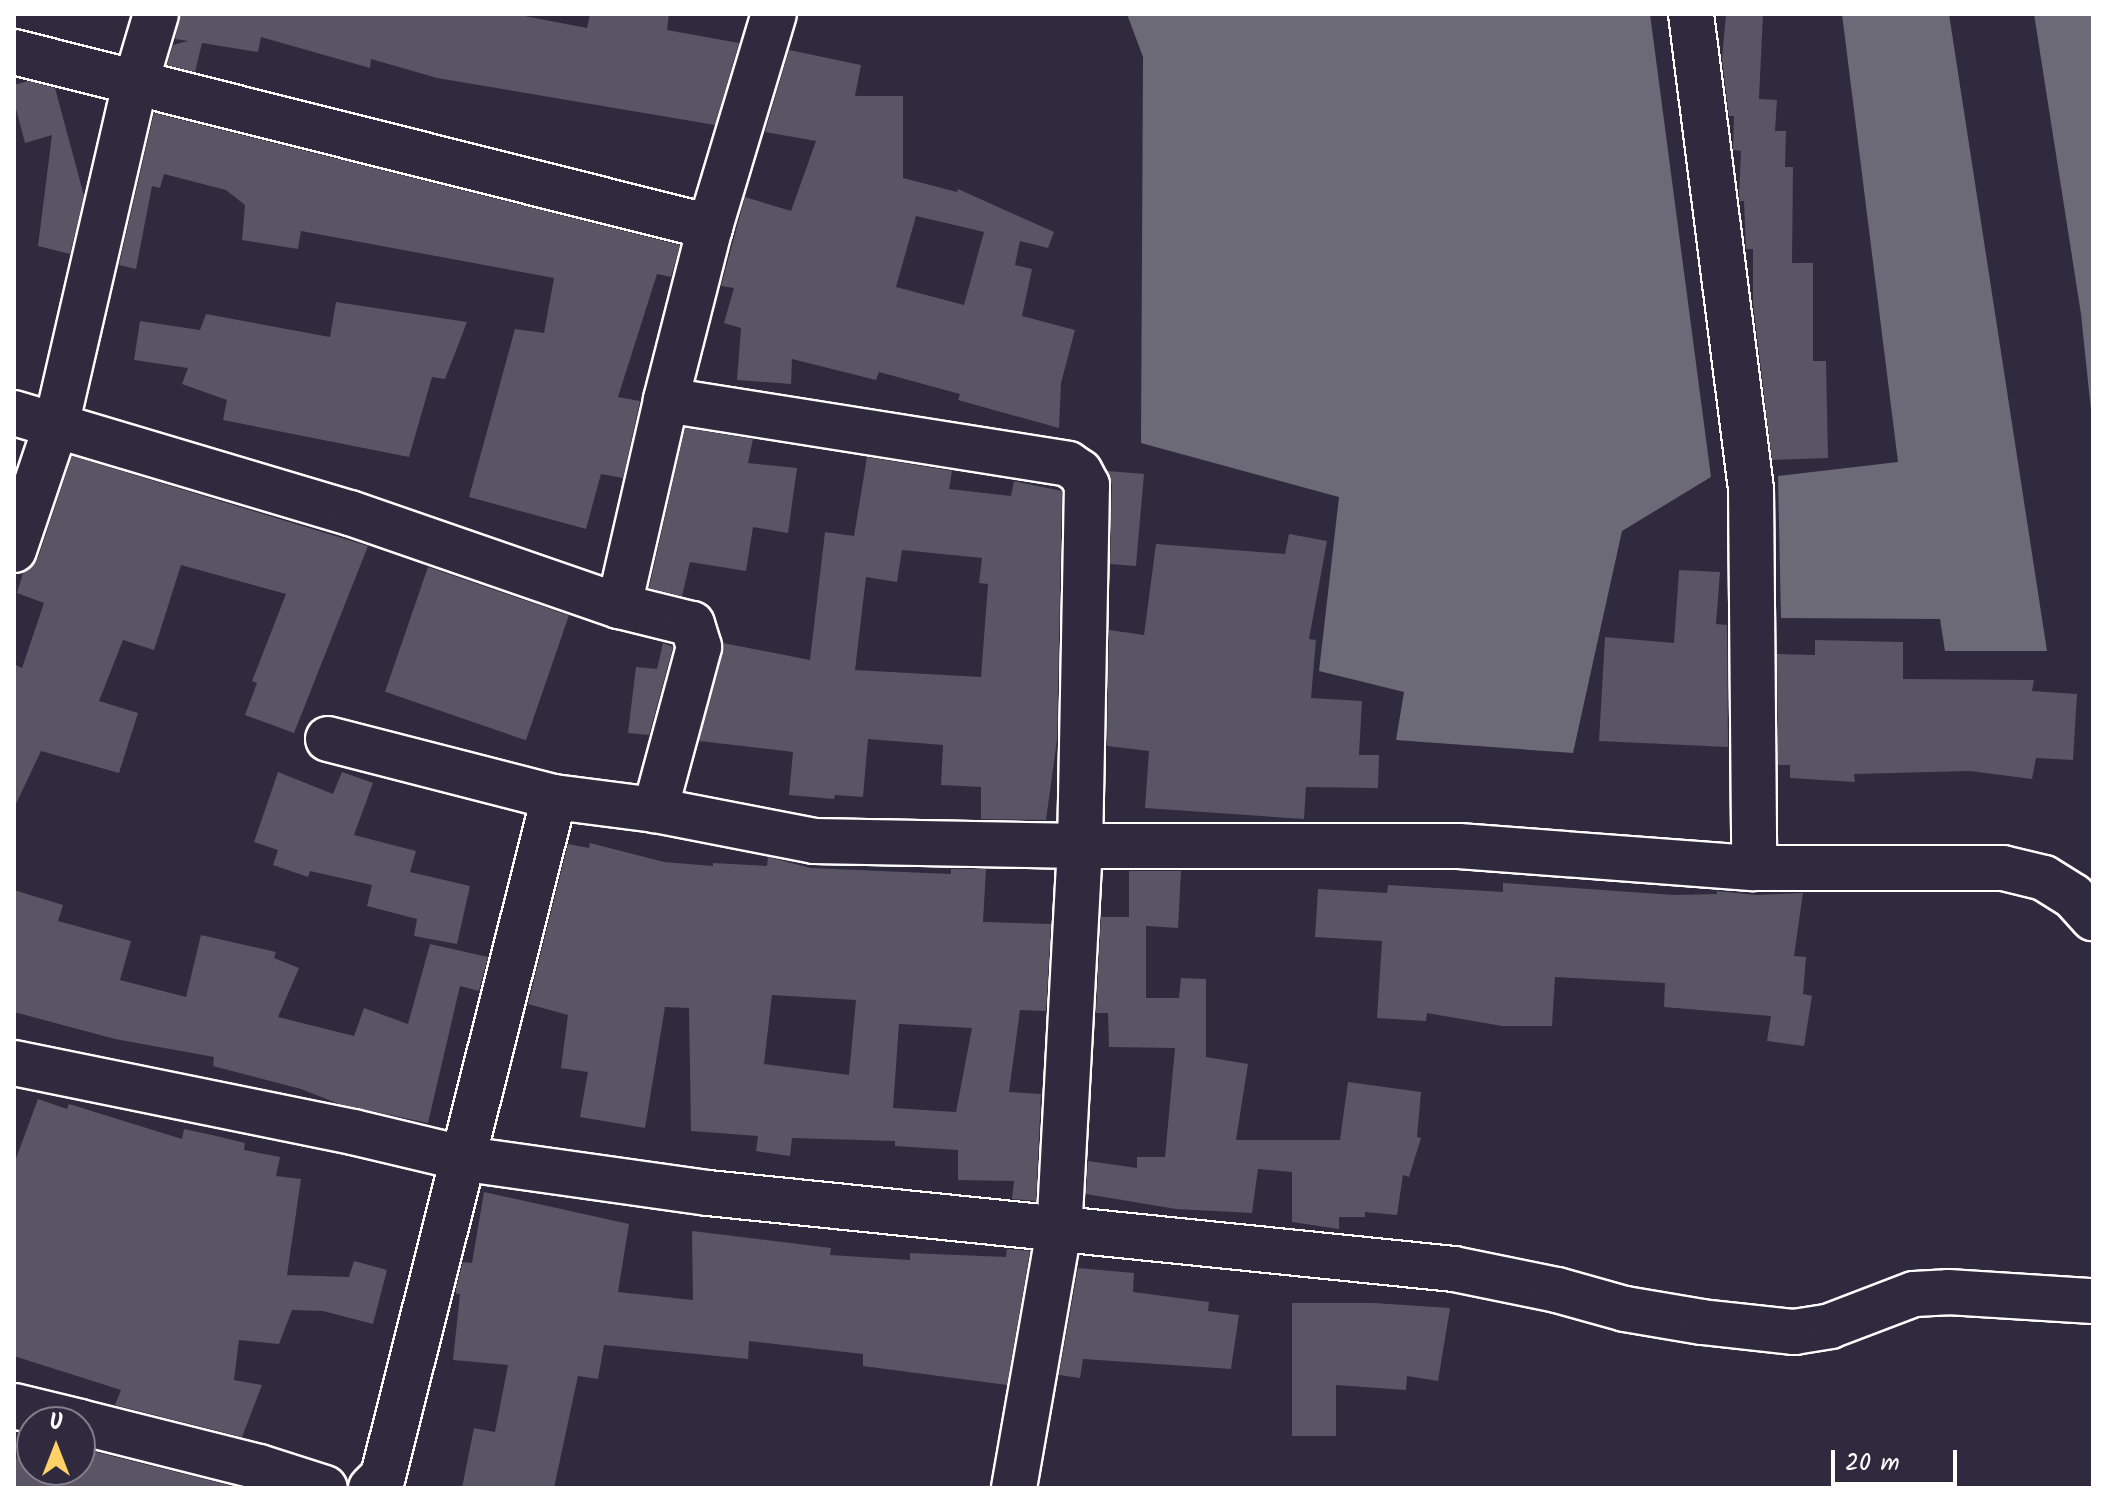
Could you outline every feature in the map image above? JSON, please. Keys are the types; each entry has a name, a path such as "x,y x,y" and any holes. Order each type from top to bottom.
{"street":[{"path":"14,550 56,426 135,85 156,14"},
{"path":"619,606 710,227 774,14"},
{"path":"1691,14 1751,489 1754,868"},
{"path":"14,52 135,85 710,227"},
{"path":"666,400 1068,464 1080,472 1087,485 1080,846 1059,1230 1014,1488"},
{"path":"14,413 350,513 619,606 692,624 699,647 655,810"},
{"path":"328,739 554,797 655,810 814,841 1080,846 1459,846 1754,868 2003,868 2044,878 2073,896 2093,918"},
{"path":"371,1488 383,1476 466,1159 554,797"},
{"path":"14,1063 353,1132 466,1159 708,1193 1454,1269 1557,1290 1625,1309 1794,1332 1830,1326 1914,1294 1948,1292 2093,1301"},
{"path":"96,1426 259,1467 325,1488"}],"shaded area":[{"path":"1127,14 1650,14 1711,477 1622,531 1573,753 1396,740 1404,692 1319,671 1339,497 1141,443 1143,57"},
{"path":"1842,14 1949,14 2047,651 1945,651 1940,619 1781,618 1778,476 1898,462"},
{"path":"2034,14 2093,14 2093,430 2081,314"}],"building":[{"path":"180,14 514,14 587,28 590,14 669,14 667,30 739,43 715,125 437,78 371,59 370,68 261,37 258,52 202,43 195,72 167,65 173,45 188,41 175,39"},
{"path":"1726,14 1763,14 1759,99 1777,100 1775,131 1786,131 1785,167 1793,167 1792,263 1813,263 1813,361 1826,361 1828,458 1772,460 1753,303 1753,249 1746,249 1744,201 1740,201 1739,194 1741,151 1733,150 1734,116 1729,116 1722,59"},
{"path":"789,50 861,65 855,96 903,96 903,178 957,192 958,189 1054,232 1048,248 1020,241 1015,265 1032,269 1022,316 1075,330 1061,383 1059,428 958,400 960,394 879,372 876,380 792,359 791,384 737,380 741,328 724,323 734,288 721,286 745,197 791,211 816,141 765,132","holes":["916,216 984,232 964,305 896,287"]},
{"path":"28,81 55,88 84,196 70,254 38,246 52,135 25,143 14,101 14,85"},
{"path":"154,113 680,245 671,277 657,274 618,397 640,401 623,478 601,474 586,529 469,497 515,329 544,333 554,278 301,231 298,249 242,240 245,205 226,190 164,174 160,188 152,186 136,269 119,265"},
{"path":"336,302 467,322 445,379 432,377 409,457 223,420 227,400 182,384 188,368 134,360 140,321 200,330 206,314 330,337"},
{"path":"685,428 753,439 748,463 797,468 788,533 753,527 746,571 690,562 682,596 649,588"},
{"path":"72,456 368,546 294,733 245,715 257,683 252,681 286,594 181,565 154,650 123,640 99,701 138,713 119,773 41,751 14,808 14,664 22,668 44,603 17,593 23,573 38,558"},
{"path":"867,457 952,471 949,489 1011,496 1014,481 1062,491 1057,740 1046,820 981,819 981,787 941,785 943,745 868,739 863,797 835,795 834,799 789,795 793,752 699,741 723,643 810,660 825,532 854,536","holes":["902,550 982,558 979,583 988,584 981,677 855,670 866,577 897,582"]},
{"path":"1108,471 1144,474 1136,566 1110,564 1112,485"},
{"path":"1289,534 1327,541 1309,639 1316,640 1311,698 1362,701 1359,755 1379,755 1378,788 1306,787 1304,819 1145,808 1149,751 1107,746 1109,630 1144,635 1156,544 1285,554"},
{"path":"428,567 569,616 526,740 385,692"},
{"path":"1679,570 1720,572 1716,624 1727,625 1728,747 1599,741 1605,637 1674,643"},
{"path":"1815,640 1903,642 1903,679 2034,680 2032,691 2077,694 2073,760 2036,758 2032,779 1970,771 1854,774 1855,782 1790,778 1790,765 1778,765 1777,654 1815,655"},
{"path":"663,643 673,647 649,735 628,733 636,667 657,669"},
{"path":"278,772 333,794 342,772 373,783 354,835 416,851 410,872 470,886 457,944 414,936 417,919 367,906 372,885 310,871 308,877 273,865 278,850 254,842"},
{"path":"590,843 664,862 713,866 713,863 767,866 768,857 811,868 951,874 951,869 986,869 983,922 1051,924 1046,1011 1020,1010 1009,1092 1041,1094 1036,1201 1012,1199 1014,1181 958,1180 958,1150 895,1146 895,1141 792,1138 790,1156 756,1151 758,1136 691,1131 689,1008 665,1007 645,1128 580,1117 588,1072 561,1068 568,1015 528,1004 568,844 589,848","holes":["772,995 856,1000 849,1075 764,1064","899,1024 972,1028 956,1112 893,1108"]},
{"path":"1129,871 1181,871 1178,928 1146,926 1146,998 1179,998 1181,978 1206,979 1206,1057 1248,1064 1236,1140 1340,1140 1348,1082 1421,1092 1417,1137 1421,1138 1409,1177 1403,1175 1397,1215 1365,1212 1365,1217 1339,1217 1339,1229 1292,1222 1292,1172 1258,1169 1252,1213 1176,1209 1086,1194 1088,1161 1137,1168 1137,1157 1165,1157 1175,1048 1109,1047 1108,1013 1096,1013 1101,917 1129,917"},
{"path":"1503,883 1674,895 1717,894 1717,891 1756,895 1803,893 1794,956 1806,957 1803,994 1812,996 1804,1046 1767,1041 1771,1016 1664,1007 1665,983 1555,977 1552,1026 1502,1026 1427,1013 1426,1021 1377,1018 1382,941 1315,937 1318,889 1387,893 1388,885 1503,892"},
{"path":"14,890 63,905 58,921 131,941 120,980 186,997 201,935 276,952 274,958 299,968 278,1017 354,1036 364,1008 408,1024 430,944 488,957 479,991 460,986 428,1123 339,1104 301,1089 213,1066 214,1057 115,1039 14,1012"},
{"path":"38,1099 67,1109 69,1104 182,1139 184,1129 212,1135 245,1143 244,1150 280,1157 276,1176 301,1179 287,1275 349,1277 354,1261 387,1270 373,1324 323,1311 292,1310 279,1344 239,1340 234,1380 262,1385 242,1437 115,1405 121,1390 14,1356 14,1164"},
{"path":"484,1192 629,1224 618,1292 693,1300 692,1231 831,1248 830,1255 910,1260 910,1253 1006,1257 1007,1249 1030,1251 1007,1385 863,1366 863,1354 749,1341 748,1359 604,1345 598,1379 578,1376 554,1488 462,1488 474,1428 495,1432 508,1365 453,1360 460,1294 456,1294 456,1287 463,1262 472,1263"},
{"path":"1078,1268 1134,1273 1133,1292 1209,1302 1208,1311 1239,1315 1231,1369 1083,1359 1080,1378 1059,1375"},
{"path":"1292,1303 1374,1303 1450,1308 1438,1381 1407,1376 1406,1390 1336,1385 1336,1436 1292,1436"},
{"path":"96,1452 240,1488 14,1488 16,1460 16,1486 96,1486"}]}
